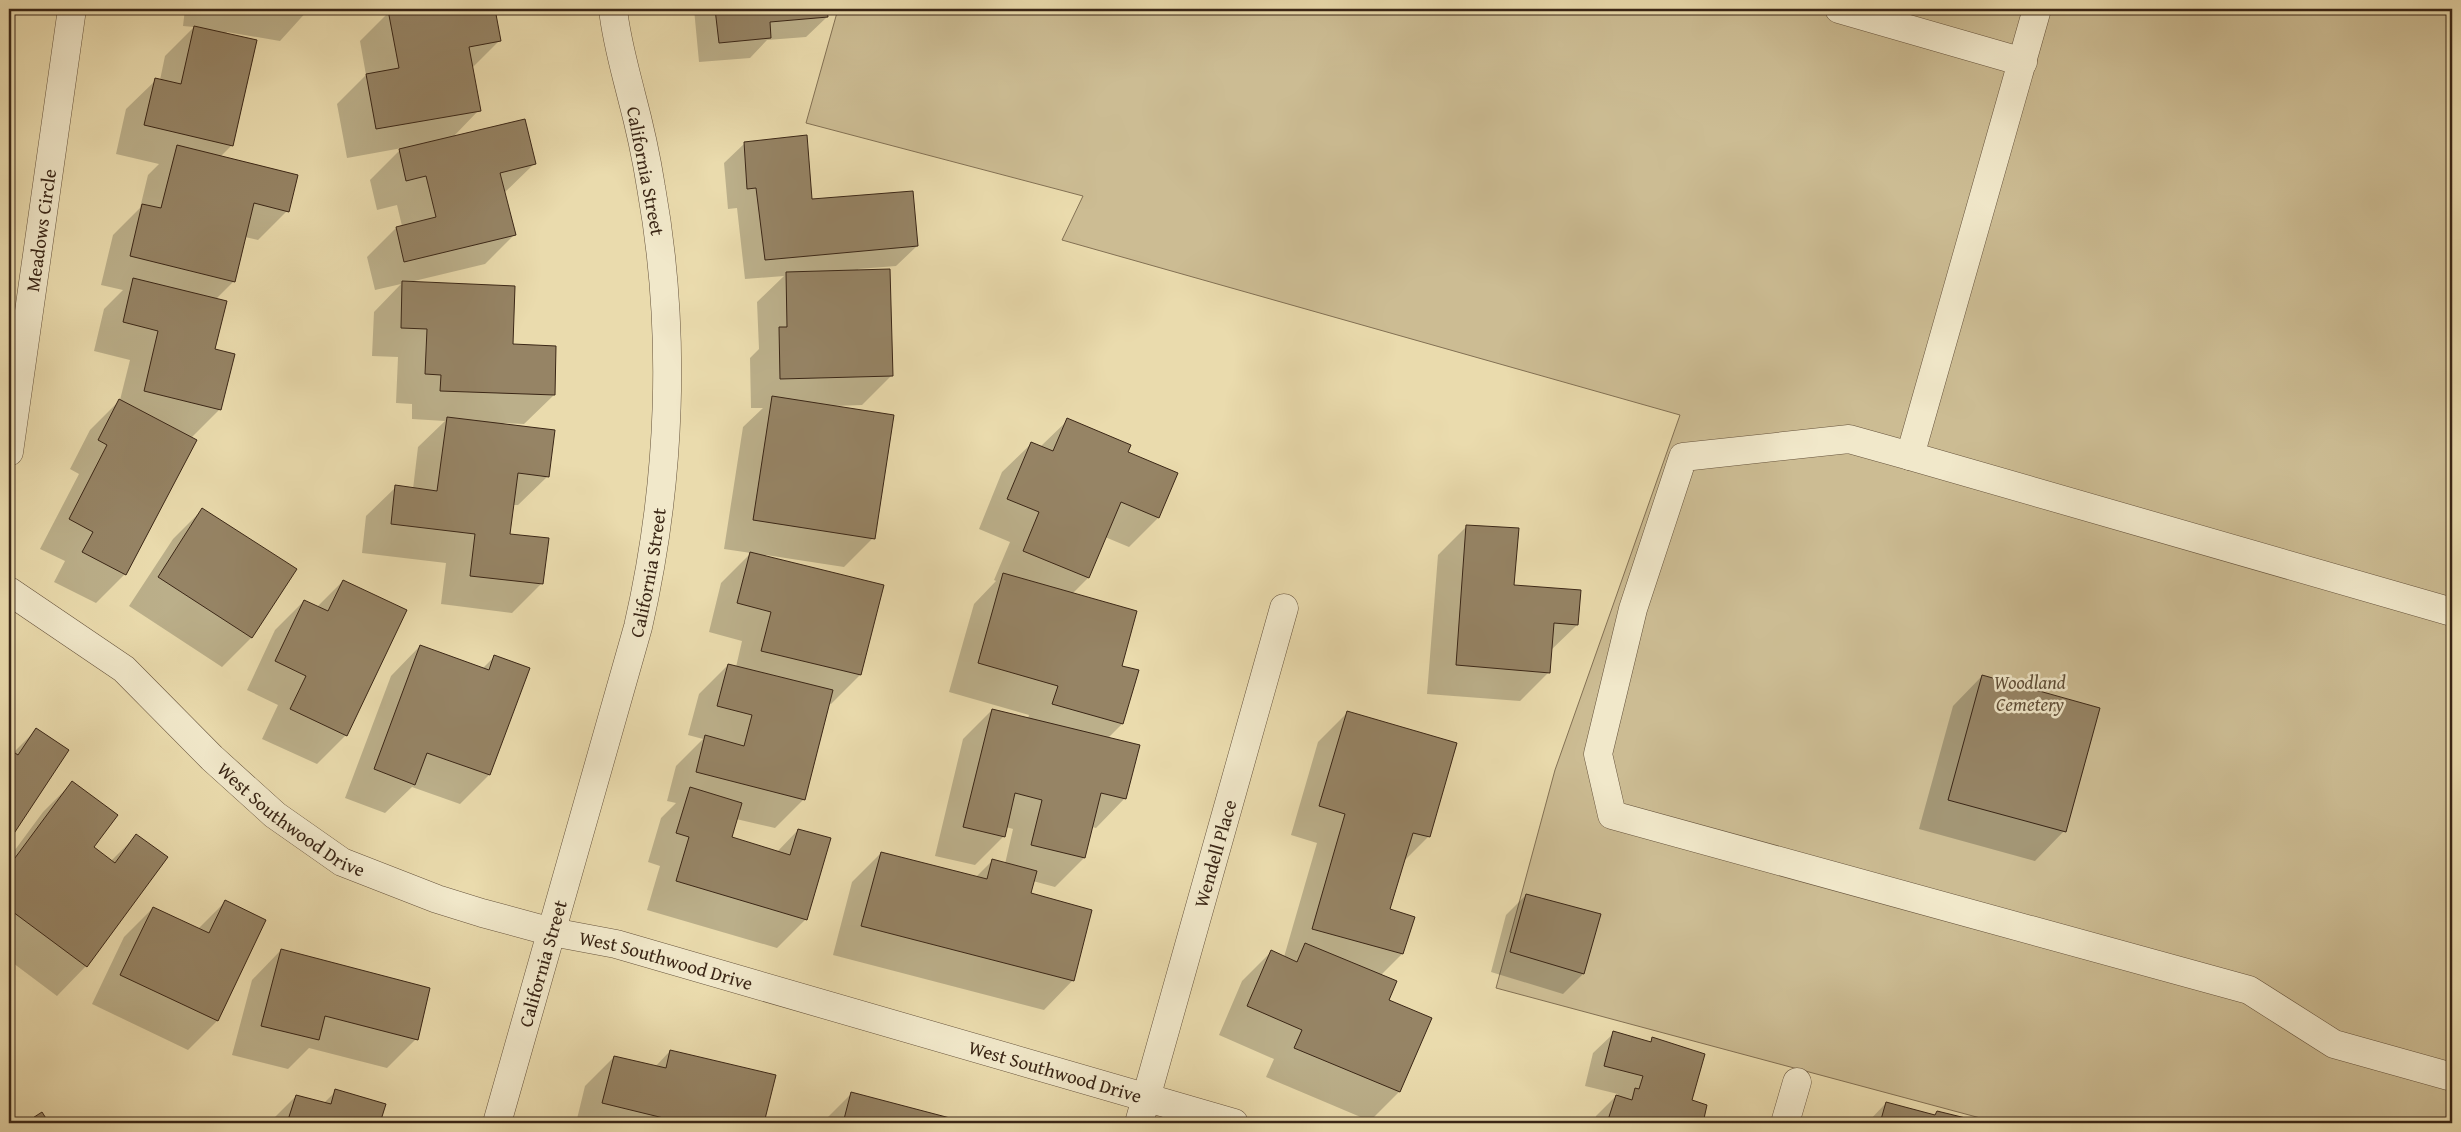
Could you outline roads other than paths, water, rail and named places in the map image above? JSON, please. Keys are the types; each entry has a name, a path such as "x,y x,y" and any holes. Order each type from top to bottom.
{"street":[{"name":"Meadows Circle","path":"9,452 72,9"},
{"name":"California Street","path":"497,1123 638,627 652,568 667,422 665,303 661,248 641,133 621,55 613,9"},
{"path":"1839,9 2023,62"},
{"path":"1910,456 2038,9"},
{"path":"2452,612 1850,438 1683,458 1632,608 1598,754 1612,815 2249,990 2334,1044 2452,1076"},
{"name":"West Southwood Drive","path":"9,591 124,669 212,758 275,815 342,862 437,899 552,932 616,944 1142,1111 1234,1123"},
{"name":"Wendell Place","path":"1142,1111 1284,608"},
{"path":"1786,1123 1797,1082"}],"park label":[{"name":"Woodland Cemetery","path":"2030,693"}]}
